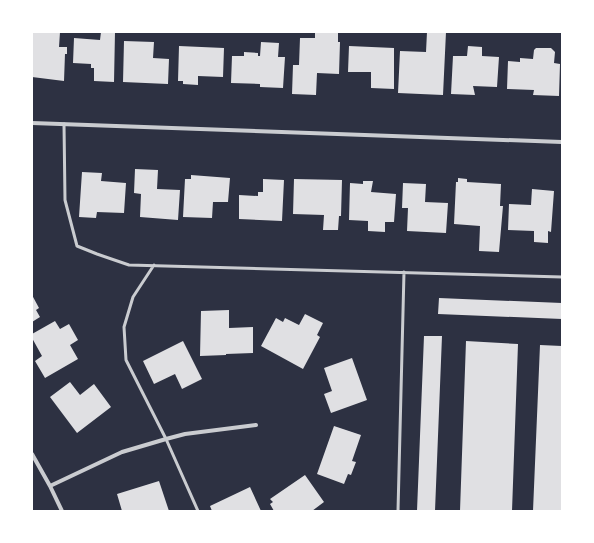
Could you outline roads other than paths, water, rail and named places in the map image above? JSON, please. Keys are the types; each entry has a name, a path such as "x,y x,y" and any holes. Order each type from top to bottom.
{"street":[{"path":"32,123 562,142"},
{"path":"50,486 122,452 166,439 185,434 256,426"},
{"path":"32,454 62,511"}],"lane":[{"path":"64,124 65,200 77,246 129,265 562,277"},
{"path":"154,265 133,297 124,327 126,360 166,439 198,511"},
{"path":"398,511 404,272"}]}
